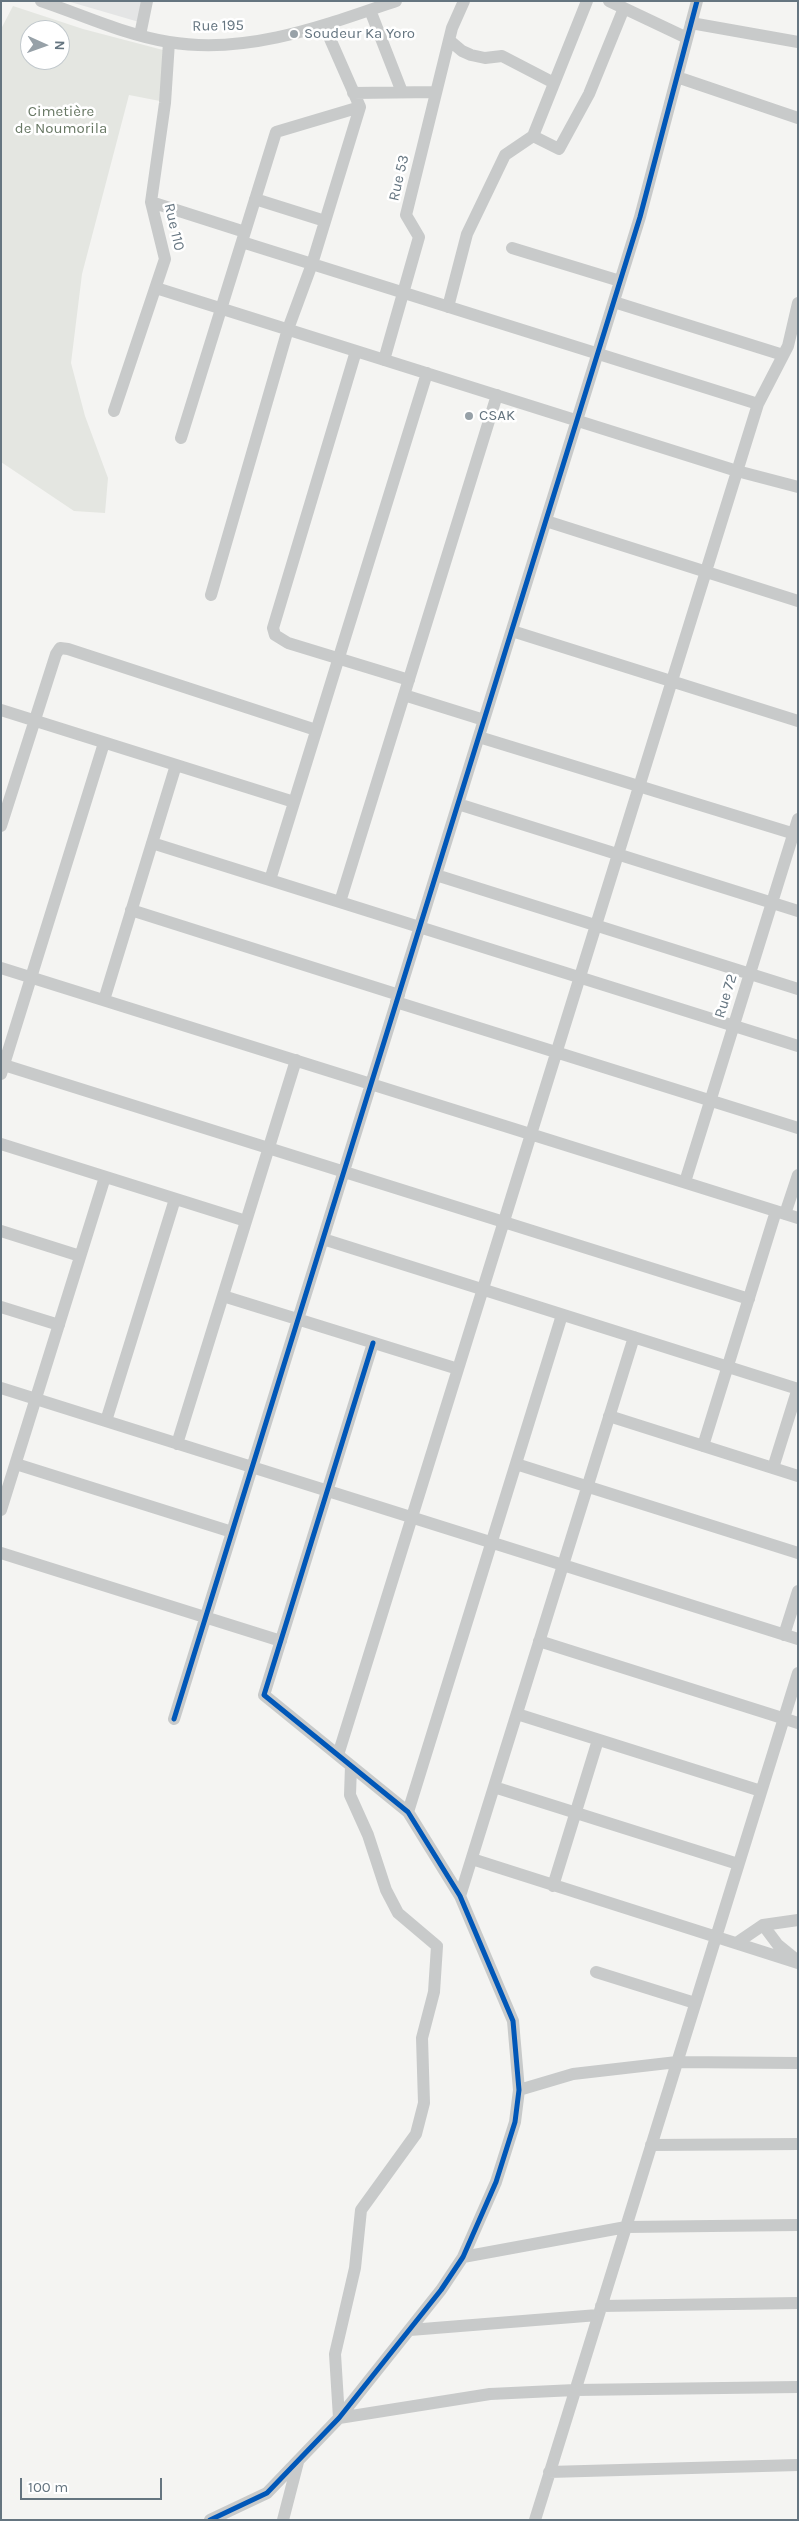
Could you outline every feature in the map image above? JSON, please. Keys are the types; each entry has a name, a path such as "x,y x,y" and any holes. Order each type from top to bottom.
{"street":[{"name":"Rue 195","path":"41,1 140,35 169,42 209,44 252,42 301,33 396,1"},
{"path":"140,35 147,1"},
{"name":"Rue 53","path":"384,360 419,237 406,215 449,40 464,1"},
{"path":"448,306 467,234 505,155 533,136 588,1"},
{"path":"609,1 687,38"},
{"path":"174,1718 640,217 697,1"},
{"path":"533,136 559,148 589,94 624,8"},
{"path":"370,10 402,92"},
{"path":"691,23 798,42"},
{"path":"211,595 288,329 312,264 360,107 324,25"},
{"path":"449,40 462,51 471,55 485,58 502,56 554,83"},
{"name":"Rue 110","path":"114,411 165,259 151,202 166,103 169,42"},
{"path":"677,77 798,118"},
{"path":"353,93 436,92"},
{"path":"181,438 276,132 360,107"},
{"path":"255,199 325,221"},
{"path":"151,202 312,264 758,404"},
{"path":"512,248 620,281"},
{"path":"156,288 737,471 798,487"},
{"path":"614,302 790,350"},
{"path":"338,1755 758,404 790,350 798,303"},
{"path":"356,351 274,628 275,636 288,643 409,680"},
{"path":"270,880 427,373"},
{"path":"340,902 497,395"},
{"path":"546,522 798,601"},
{"path":"512,631 798,721"},
{"path":"1,826 56,654 60,648 316,730"},
{"path":"404,695 484,720"},
{"path":"1,710 294,802"},
{"path":"479,737 795,834"},
{"path":"104,743 3,1070 268,1148 748,1299"},
{"path":"104,1000 176,765"},
{"path":"458,804 798,911"},
{"name":"Rue 72","path":"685,1182 795,834 798,818"},
{"path":"152,843 798,1046"},
{"path":"436,875 798,989"},
{"path":"131,910 556,1052 798,1128"},
{"path":"1,968 786,1214"},
{"path":"177,1444 296,1060"},
{"path":"1,1144 246,1221"},
{"path":"703,1446 748,1299 786,1214 798,1175"},
{"path":"1,1510 6,1480 16,1464 105,1176"},
{"path":"106,1421 175,1199"},
{"path":"1,1231 80,1256"},
{"path":"323,1239 798,1388 773,1468"},
{"path":"222,1296 458,1369"},
{"path":"1,1307 59,1325"},
{"path":"408,1812 562,1315"},
{"path":"460,1896 634,1337"},
{"path":"210,2520 267,2493 339,2418 410,2330 464,2257 496,2182 515,2122 519,2090 513,2021 460,1896 408,1812 264,1695 373,1343"},
{"path":"1,1388 798,1639"},
{"path":"609,1416 798,1476"},
{"path":"16,1464 232,1532"},
{"path":"516,1464 798,1553"},
{"path":"1,1553 281,1640"},
{"path":"784,1634 798,1590"},
{"path":"540,1641 798,1723"},
{"path":"535,2520 798,1673"},
{"path":"517,1714 761,1791"},
{"path":"553,1886 598,1740"},
{"path":"339,2418 335,2354 355,2268 361,2210 416,2134 424,2104 422,2038 434,1992 437,1946 398,1913 386,1890 368,1835 350,1795 351,1766"},
{"path":"494,1787 738,1864"},
{"path":"472,1860 798,1962"},
{"path":"738,1942 763,1925 798,1920"},
{"path":"763,1925 778,1945 798,1962"},
{"path":"596,1972 695,2003"},
{"path":"519,2090 572,2074 677,2062 798,2063"},
{"path":"651,2145 798,2144"},
{"path":"464,2257 626,2227 798,2225"},
{"path":"410,2330 600,2311 798,2304"},
{"path":"339,2418 490,2394 575,2390 798,2387"},
{"path":"283,2520 298,2460"},
{"path":"550,2472 798,2465"}],"shaded area":[{"path":"67,1 143,1 139,22"}],"green space":[{"name":"Cimetière de Noumorila","path":"13,6 56,20 20,20 20,70 70,70 70,25 163,50 160,101 129,95 82,274 71,363 85,416 108,478 105,513 74,511 1,462 1,29"}],"cycle path":[{"path":"174,1719 640,217 697,1"},
{"path":"210,2520 267,2493 339,2418 441,2290 463,2257 496,2182 515,2122 519,2090 513,2021 460,1896 408,1812 264,1695 373,1343"}],"place":[{"name":"Soudeur Ka Yoro","path":"294,34"},
{"name":"CSAK","path":"469,416"}]}
